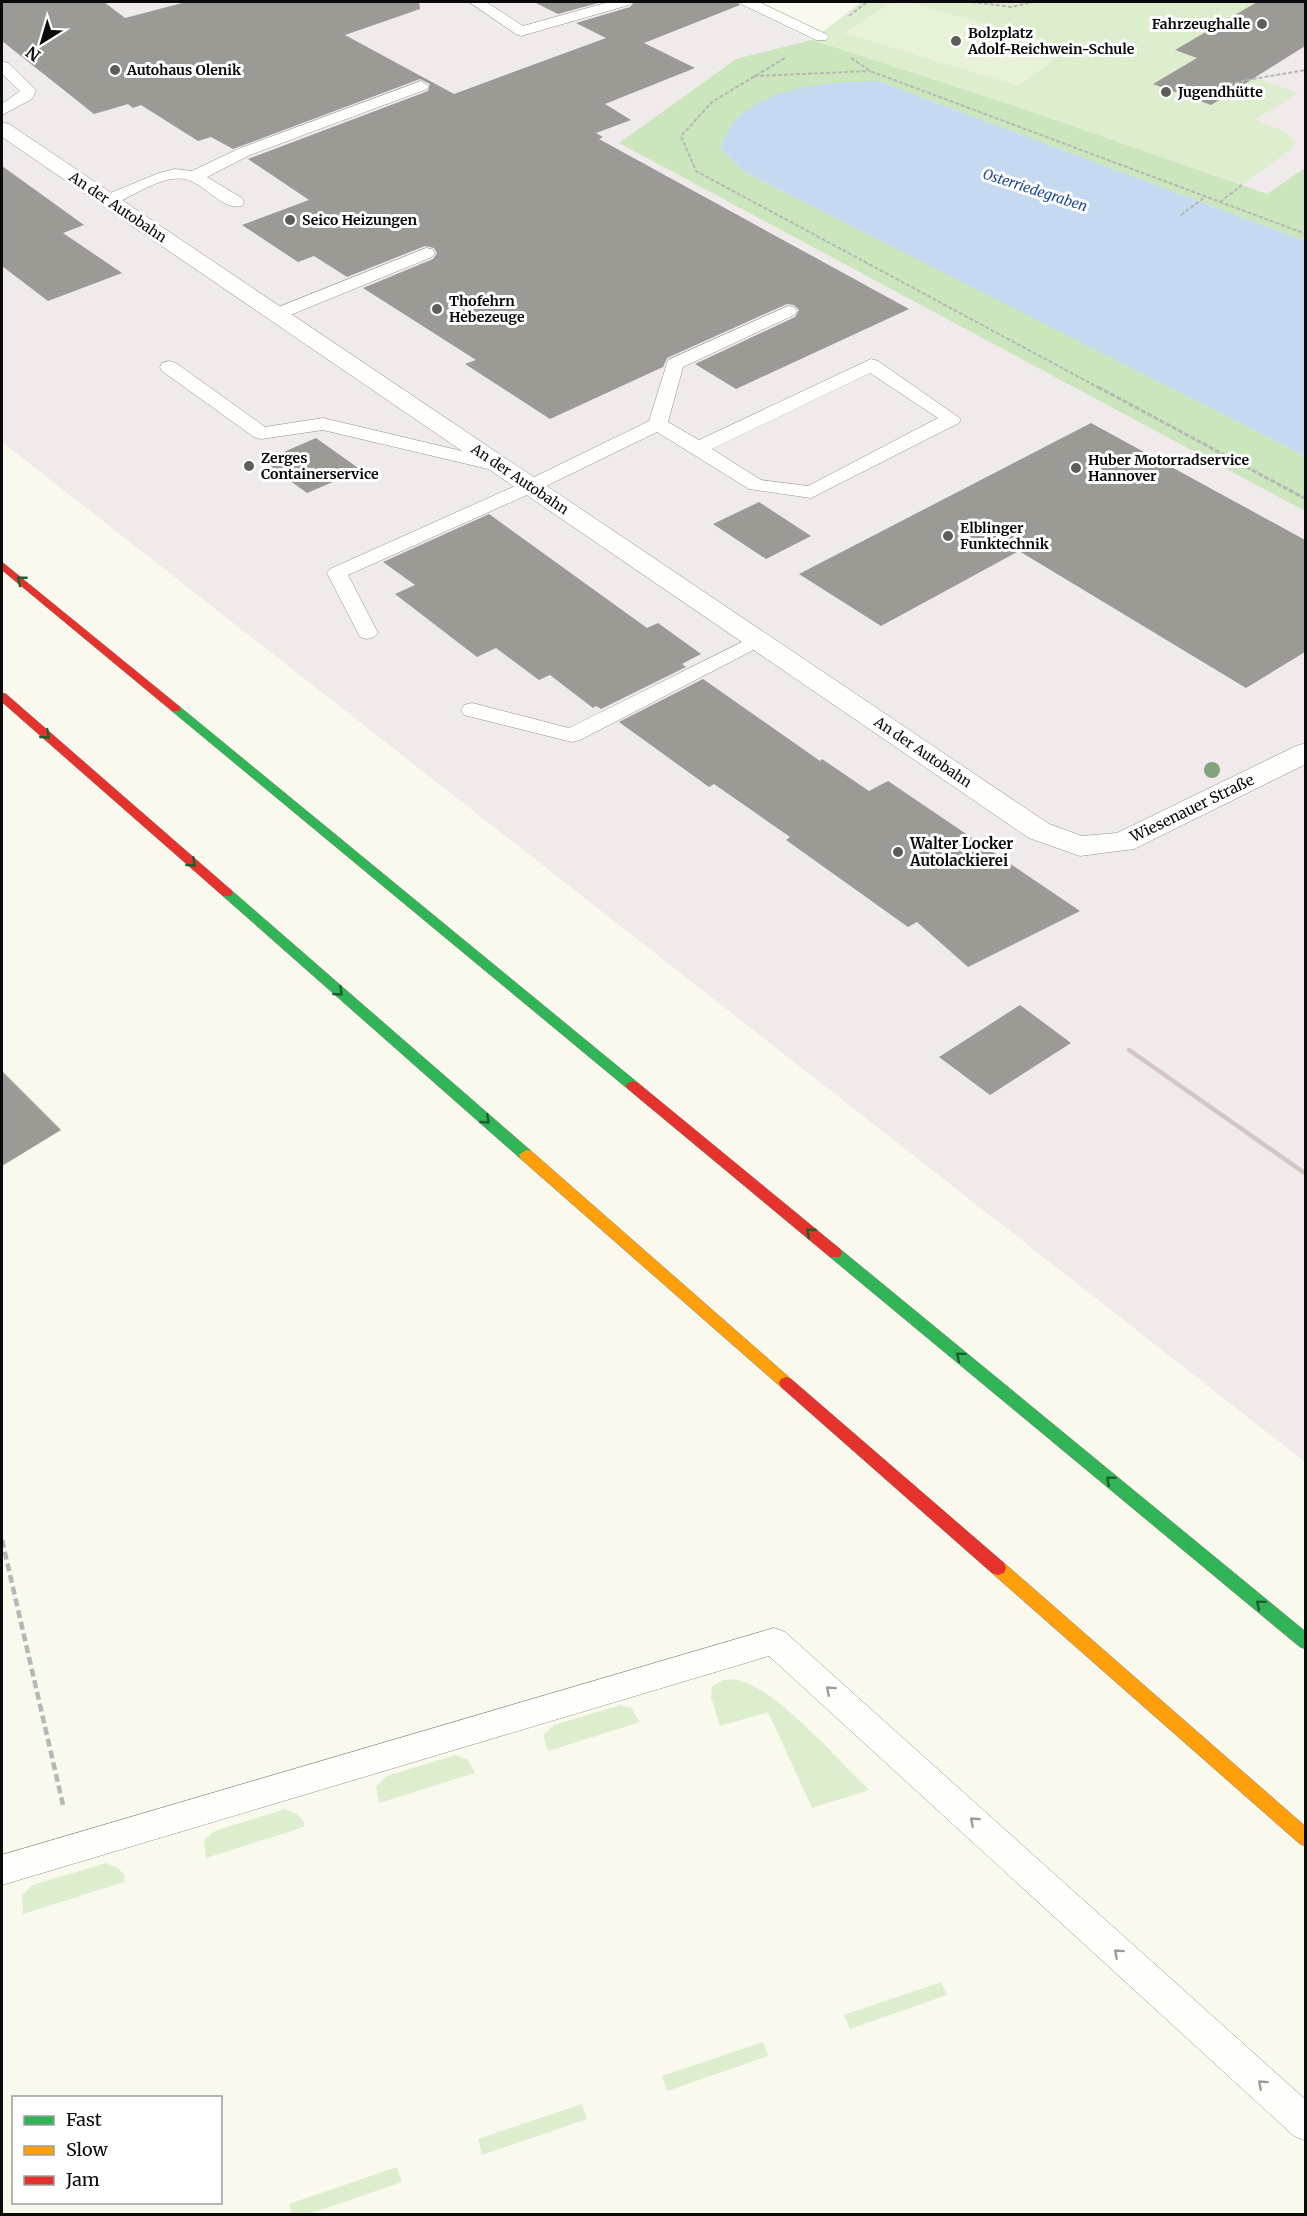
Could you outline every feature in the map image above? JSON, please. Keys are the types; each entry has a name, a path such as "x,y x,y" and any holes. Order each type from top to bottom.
{"highway":[{"path":"2,565 1305,1642"},
{"path":"2,696 1305,1838"}],"street":[{"name":"An der Autobahn","path":"2,128 1039,831"},
{"name":"Wiesenauer Straße","path":"1039,831 1080,846 1123,842 1305,752"}],"lane":[{"path":"477,2 521,32 624,2"},
{"path":"748,2 821,38"},
{"path":"2,66 28,90 26,96 2,110"},
{"path":"193,177 244,152 421,86"},
{"path":"109,200 164,177 184,174 236,202"},
{"path":"277,314 426,253"},
{"path":"367,633 338,573 531,486 658,424 675,364 788,311"},
{"path":"658,424 756,485 811,492 952,418 871,365 698,448"},
{"path":"169,367 261,433 323,424 501,466"},
{"path":"472,710 572,735 758,640"},
{"path":"2,1870 774,1641 1305,2124"}],"path":[{"path":"972,2 1011,7 1033,2"},
{"path":"1305,234 870,71 821,38 712,102 681,136 696,171 1305,499"},
{"path":"1183,97 1247,80 1305,70"},
{"path":"754,76 870,71"},
{"path":"1220,202 1242,185"},
{"path":"1181,214 1205,197"},
{"path":"2,1540 73,1848"}],"shaded area":[{"path":"2,2 735,2 812,40 1018,107 1167,2 1305,2 1305,1462 2,442"}],"green space":[{"path":"861,2 1257,2 1176,50 1298,93 1255,120 1283,131 1296,141 1290,150 1242,185 1018,107 812,40"},
{"name":"Bolzplatz Adolf-Reichwein-Schule","path":"893,2 908,2 1070,48 1018,86 844,33"},
{"path":"812,40 1018,107 1267,194 1305,168 1305,241 878,81 720,148 743,171 1305,456 1305,511 619,143 736,59"},
{"path":"723,1680 737,1680 752,1686 788,1710 869,1790 812,1808 768,1712 720,1726 711,1697 712,1686"},
{"path":"620,1705 632,1709 640,1722 548,1751 543,1735 554,1725"},
{"path":"455,1755 468,1760 475,1773 379,1803 376,1786 387,1776"},
{"path":"285,1809 297,1814 304,1822 304,1827 206,1858 204,1840 215,1831"},
{"path":"106,1863 118,1868 125,1876 124,1882 23,1914 22,1895 33,1885"},
{"path":"941,1982 947,1995 850,2029 844,2015"},
{"path":"763,2042 768,2056 667,2091 662,2076"},
{"path":"582,2104 587,2119 482,2155 478,2139"},
{"path":"397,2167 402,2182 309,2214 292,2214 289,2204"}],"water":[{"name":"Osterriedegraben","path":"878,81 1305,241 1305,456 743,171 720,148 733,123 747,110 764,100 800,88"}],"building":[{"path":"2,2 104,2 125,18 186,2 419,2 420,9 345,35 454,94 606,38 576,23 630,7 634,2 738,2 740,5 644,43 695,68 605,104 631,120 596,133 603,137 599,139 909,309 736,389 695,364 795,317 799,310 794,305 787,304 667,358 663,367 550,419 465,364 476,360 363,288 433,259 437,253 434,248 425,246 347,277 314,256 298,262 242,225 309,200 248,159 428,91 430,84 420,79 233,149 211,137 198,141 141,105 133,108 128,104 94,114 2,41"},
{"path":"534,2 602,2 558,14"},
{"name":"Fahrzeughalle","path":"1257,2 1305,2 1305,46 1211,105 1153,84 1197,58 1175,50"},
{"path":"2,166 84,225 63,233 122,273 48,301 2,266"},
{"path":"1091,423 1305,540 1305,652 1246,688 1019,551 881,626 799,574"},
{"path":"316,438 361,470 307,493 263,461"},
{"path":"759,502 811,536 766,559 713,524"},
{"path":"489,514 647,628 658,623 701,654 682,664 686,667 601,709 596,706 593,708 550,675 539,680 496,648 477,657 395,594 415,585 383,562"},
{"path":"703,679 820,761 822,759 869,791 888,781 1080,911 968,967 917,922 908,927 786,840 790,837 714,784 709,787 619,722"},
{"path":"1020,1005 1071,1043 990,1095 939,1057"},
{"path":"2,1071 61,1130 2,1166"}],"railway":[{"path":"1129,1050 1306,1174"}],"traffic: fast":[{"path":"176,709 633,1086"},
{"path":"227,893 526,1155"},
{"path":"835,1253 1306,1642"}],"traffic: slow":[{"path":"526,1155 786,1383"},
{"path":"998,1568 1306,1838"}],"traffic: jam":[{"path":"2,565 176,709"},
{"path":"2,696 227,893"},
{"path":"633,1086 835,1253"},
{"path":"786,1383 998,1568"}],"place":[{"name":"Fahrzeughalle","path":"1262,24"},
{"name":"Bolzplatz Adolf-Reichwein-Schule","path":"956,41"},
{"name":"Autohaus Olenik","path":"115,70"},
{"name":"Jugendhütte","path":"1166,92"},
{"name":"Seico Heizungen","path":"290,220"},
{"name":"Thofehrn Hebezeuge","path":"437,309"},
{"name":"Zerges Containerservice","path":"249,466"},
{"name":"Huber Motorradservice Hannover","path":"1076,468"},
{"name":"Elblinger Funktechnik","path":"948,536"},
{"name":"Walter Locker Autolackierei","path":"898,852"}]}
